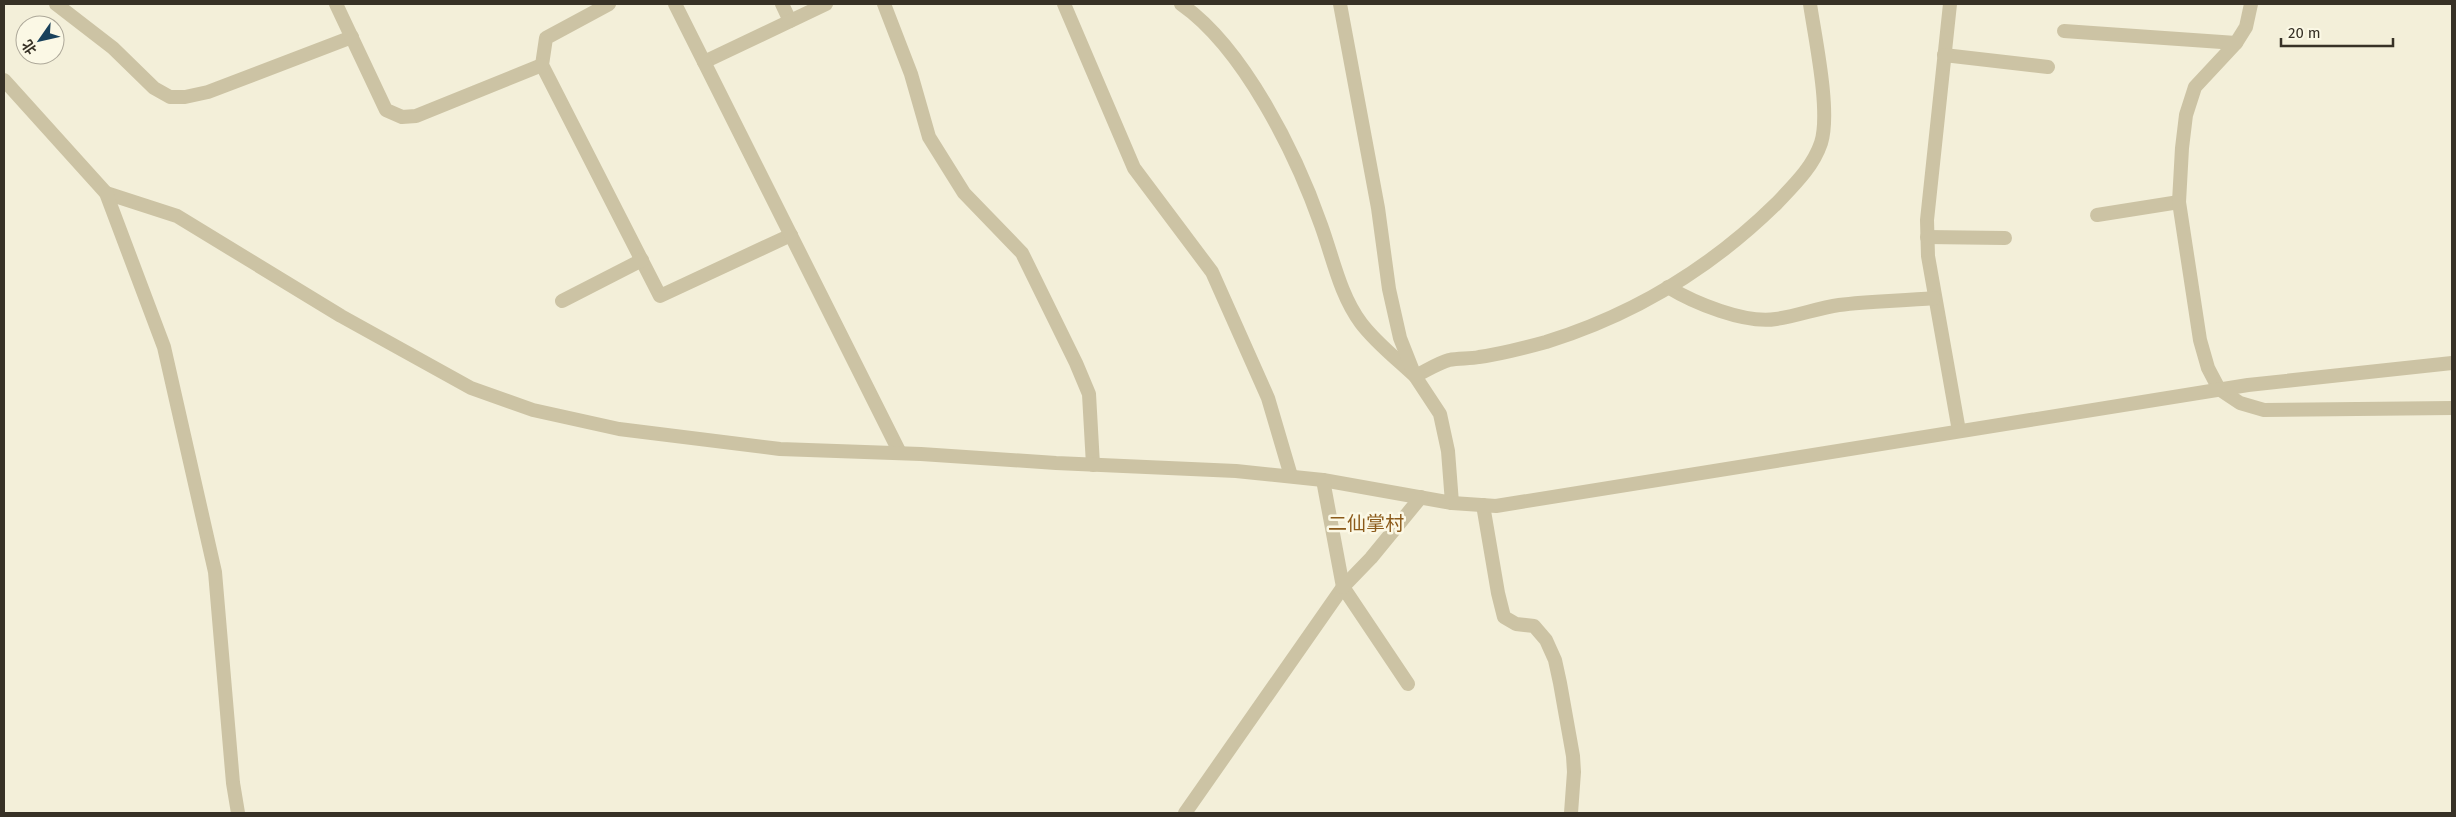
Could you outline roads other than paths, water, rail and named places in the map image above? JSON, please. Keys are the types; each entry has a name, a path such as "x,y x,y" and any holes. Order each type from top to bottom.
{"street":[{"path":"56,4 113,48 154,88 170,97 185,97 208,92 352,37"},
{"path":"336,4 386,110 402,116 416,116 542,65"},
{"path":"609,4 546,38 542,65 660,296 791,235"},
{"path":"675,4 900,453"},
{"path":"782,4 790,21"},
{"path":"704,62 826,4"},
{"path":"884,4 911,74 930,137 964,193 1022,253 1076,364 1089,394 1093,464"},
{"path":"1064,4 1134,168 1212,272 1268,398 1291,476"},
{"path":"1181,4 1201,19 1228,48 1285,140 1304,179 1346,298 1361,323 1415,376"},
{"path":"1340,4 1378,208 1389,289 1400,338 1415,376 1440,414 1448,450 1452,503"},
{"path":"1415,376 1448,360 1515,350 1592,326 1625,311 1668,287 1721,253 1755,224 1795,184 1811,164 1822,141 1823,92 1810,4"},
{"path":"1950,4 1927,237 1934,298 1941,323 1958,431"},
{"path":"2251,4 2246,27 2236,43 2195,87 2186,115 2179,202 2200,340 2208,368 2219,389 2240,403 2264,410 2452,408"},
{"path":"2064,30 2236,43"},
{"path":"1944,55 2048,67"},
{"path":"4,80 106,193 164,347 215,572 233,783 238,813"},
{"path":"106,193 177,216 341,316 471,388 533,410 619,429 780,449 900,453 1236,471 1323,480 1452,503 1496,506 2219,389 2452,363"},
{"path":"2097,214 2179,202"},
{"path":"1927,237 2005,238"},
{"path":"562,301 642,260"},
{"path":"1668,287 1688,299 1716,309 1746,317 1774,320 1837,305 1934,298"},
{"path":"1323,480 1343,587 1408,684"},
{"path":"1185,813 1343,587 1371,558 1421,498"},
{"path":"1483,505 1498,593 1504,616 1516,624 1534,626 1546,640 1555,660 1573,756 1574,772 1571,813"}],"district":[{"name":"二仙掌村","path":"1366,523"}]}
